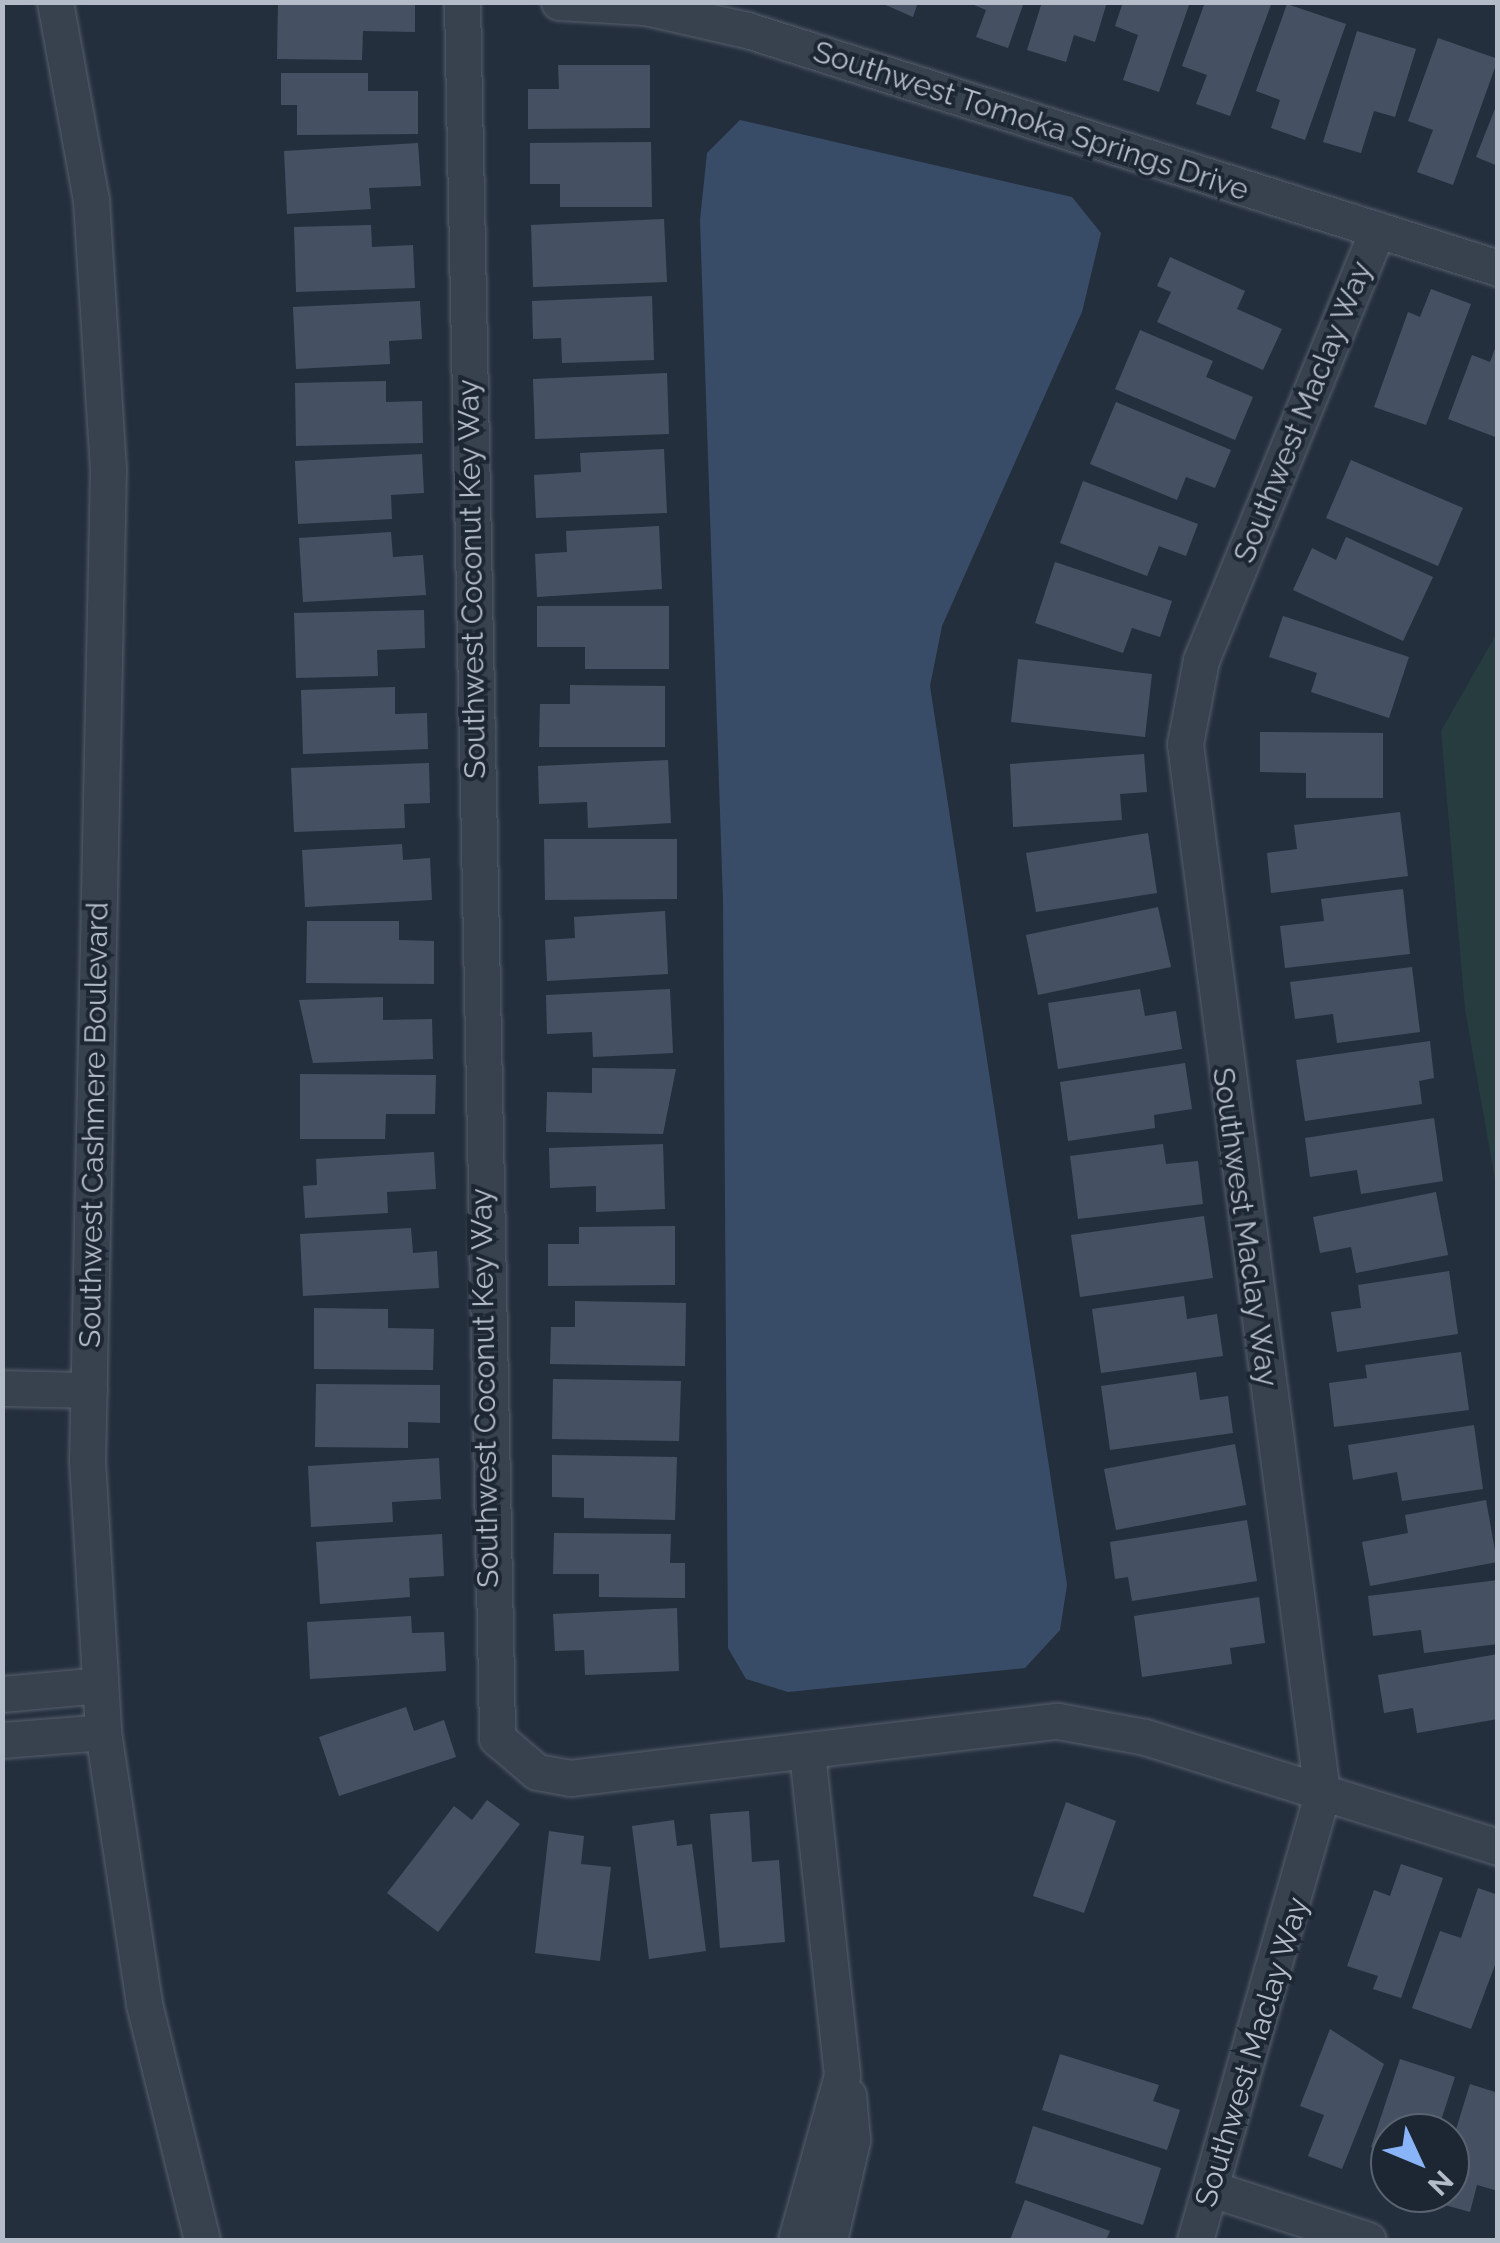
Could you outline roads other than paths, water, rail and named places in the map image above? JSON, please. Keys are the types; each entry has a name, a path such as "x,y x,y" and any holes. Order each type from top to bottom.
{"street":[{"name":"Southwest Cashmere Boulevard","path":"55,2 91,200 108,469 88,1390 103,1732 144,2004 202,2240"},
{"name":"Southwest Coconut Key Way","path":"462,2 490,1721 515,1756 551,1777 1058,1721 1145,1738 1498,1847"},
{"name":"Southwest Tomoka Springs Drive","path":"559,2 645,7 747,30 1498,268"},
{"name":"Southwest Maclay Way","path":"1195,2240 1322,1793 1184,744 1201,660 1377,230"},
{"path":"2,1388 88,1390"},
{"path":"2,1694 100,1684"},
{"path":"2,1740 103,1732"},
{"path":"807,1751 852,2140 829,2240"},
{"path":"796,2240 842,2075"},
{"path":"1212,2189 1368,2240"}],"water":[{"path":"740,120 1072,197 1101,233 1082,312 942,626 930,686 1067,1585 1060,1630 1025,1668 788,1692 746,1679 728,1648 723,901 700,220 707,153"}]}
